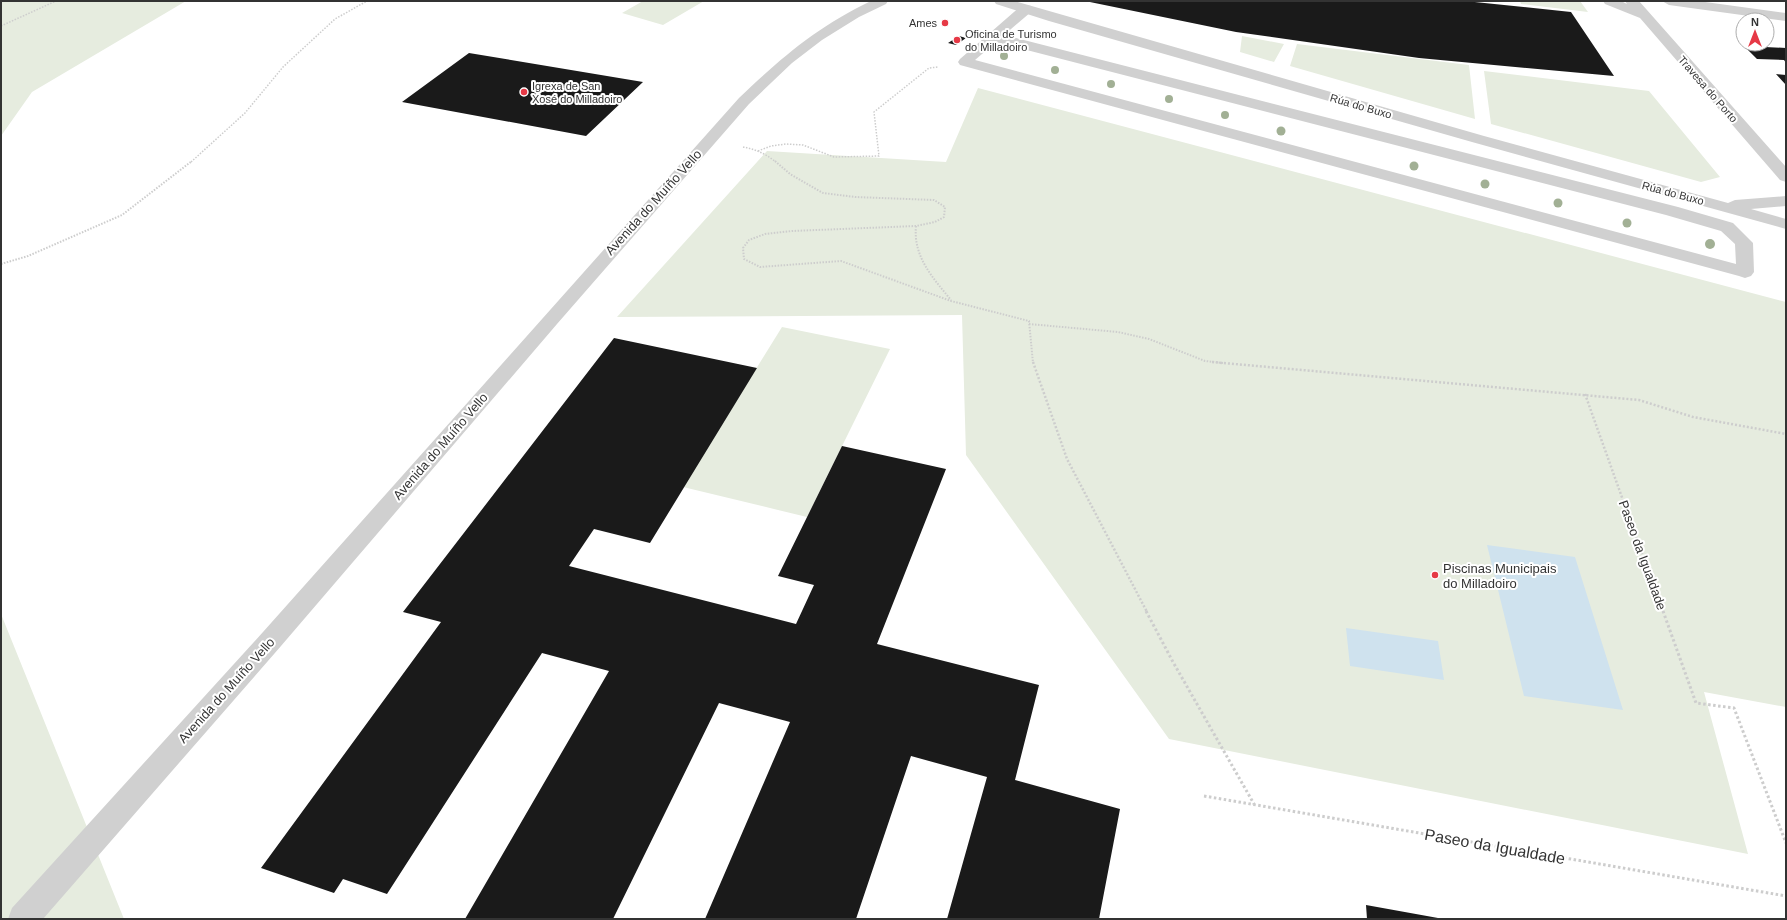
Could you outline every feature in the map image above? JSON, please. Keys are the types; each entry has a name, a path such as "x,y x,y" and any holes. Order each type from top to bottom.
{"street":[{"name":"Avenida do Muíño Vello","path":"22,919 278,633 550,320 752,91 787,60 835,26 881,1"},
{"name":"Rúa do Buxo","path":"1001,1 1478,139 1786,224"},
{"path":"1610,1 1644,16"},
{"name":"Travesa do Porto","path":"1632,1 1786,177"},
{"path":"1669,1 1786,17"},
{"path":"965,62 1026,9"},
{"path":"965,62 1745,272 1744,243 1727,227 1672,211 994,37"},
{"name":"Rúa do Buxo","path":"1722,207 1786,201"},
{"path":"1722,207 1726,217 1727,227"}],"path":[{"path":"1,1 18,1"},
{"path":"1,26 56,1"},
{"path":"1,264 28,256 122,215 204,153 246,113 283,68 335,19 367,1"},
{"path":"757,151 771,146 786,144 803,145 834,157 879,156 874,112 929,68 965,62"},
{"path":"707,142 757,151 770,157 790,174 823,193 855,197 934,200 945,207 944,217 935,222 916,226 792,230 765,234 749,240 742,248 744,259 760,267 841,261 951,300 1028,321 1033,363 1067,459 1173,662 1254,804"},
{"path":"916,226 915,232 920,261 951,300"},
{"path":"1029,324 1118,332 1149,338 1205,361 1639,400 1693,417 1786,434"},
{"name":"Paseo da Igualdade","path":"1585,394 1696,703 1734,708 1786,843"},
{"name":"Paseo da Igualdade","path":"1204,796 1786,896"}],"shaded area":[{"path":"1,1 186,1 32,92 1,136"},
{"path":"643,1 704,1 663,25 622,13"},
{"path":"1520,1 1580,1 1588,12 1521,4"},
{"path":"1242,36 1284,44 1274,62 1240,52"},
{"path":"1297,44 1469,65 1475,119 1290,66"},
{"path":"1484,71 1649,91 1720,177 1701,182 1491,124"},
{"path":"978,88 1786,302 1786,707 1704,692 1748,854 1169,739 966,455 962,315 617,317 767,151 946,162"},
{"path":"782,327 890,349 807,517 683,487"},
{"path":"1,614 124,919 1,919"}],"water":[{"path":"1487,545 1575,557 1623,710 1524,696"},
{"path":"1346,628 1438,641 1444,680 1350,666"}],"building":[{"path":"1085,1 1465,1 1571,12 1614,76 1419,58 1236,32"},
{"name":"Oficina de Turismo do Milladoiro","path":"959,36 966,38 956,45 948,43"},
{"path":"1775,47 1786,48 1786,63 1784,60 1757,59 1750,52 1775,52"},
{"name":"Igrexa de San Xosé do Milladoiro","path":"469,53 643,82 586,136 402,102"},
{"path":"1776,74 1786,75 1786,85"},
{"path":"614,338 757,368 650,543 594,529 569,566 796,624 814,585 778,576 842,446 946,469 877,644 1039,685 1015,780 1120,809 1099,919 947,919 987,777 911,756 856,919 705,919 790,722 719,703 613,919 465,919 609,671 542,653 387,894 343,879 334,893 261,868 441,622 403,612"},
{"path":"1366,905 1438,918 1438,919 1367,919"}],"place":[{"name":"Ames","path":"945,23"},
{"name":"Oficina de Turismo do Milladoiro","path":"957,40"},
{"name":"Igrexa de San Xosé do Milladoiro","path":"524,92"},
{"name":"Piscinas Municipais do Milladoiro","path":"1435,575"}]}
